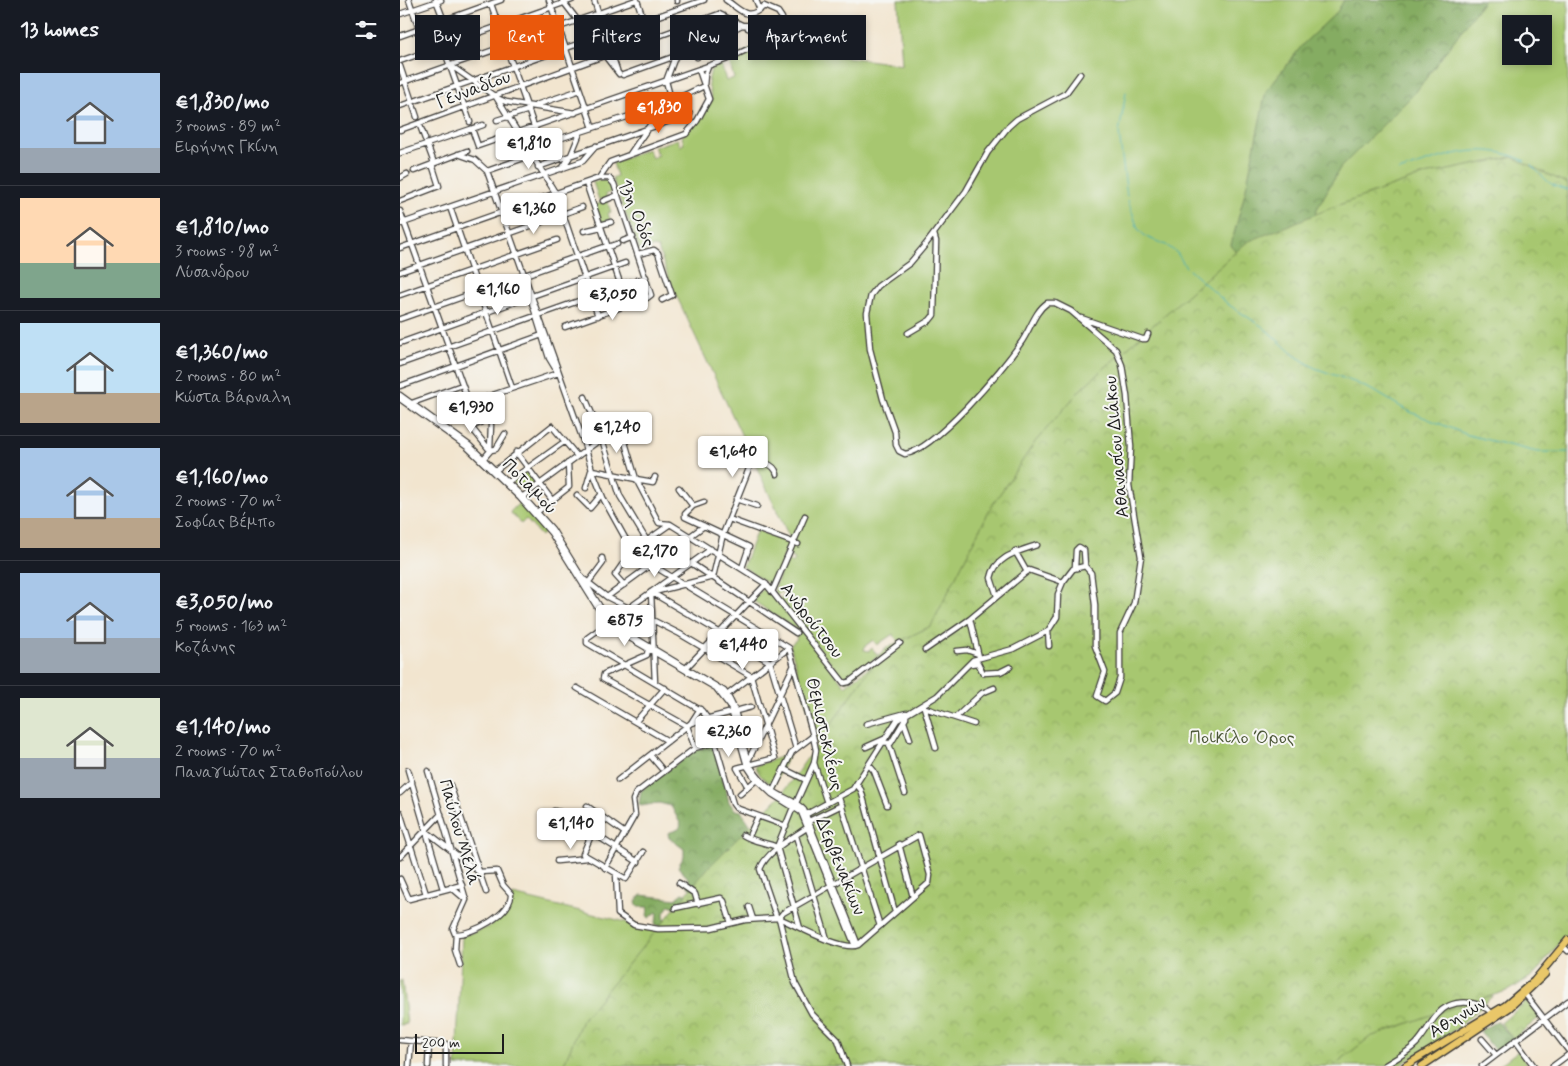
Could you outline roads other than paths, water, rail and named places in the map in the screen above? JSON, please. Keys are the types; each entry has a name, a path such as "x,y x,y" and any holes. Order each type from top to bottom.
{"highway":[{"path":"1524,993 1568,940"},
{"path":"1524,993 1567,949"},
{"name":"Αθηνών","path":"1405,1066 1493,1014 1524,993"},
{"name":"Αθηνών","path":"1421,1066 1504,1012 1524,993"}],"street":[{"path":"409,0 415,18"},
{"path":"400,14 438,0 442,15"},
{"path":"457,15 487,3 501,0"},
{"path":"548,0 554,15"},
{"path":"529,15 563,1 572,0"},
{"path":"594,0 598,13"},
{"path":"592,15 637,0 641,12"},
{"path":"660,15 704,0"},
{"path":"726,0 742,12 754,14 764,6"},
{"path":"756,0 760,10"},
{"path":"761,0 764,6 780,15"},
{"path":"563,1 574,15"},
{"path":"487,3 493,15"},
{"name":"Γενναδίου","path":"738,23 748,25"},
{"path":"738,27 742,25"},
{"path":"400,36 415,30"},
{"path":"564,43 593,128"},
{"path":"400,106 574,45"},
{"path":"472,129 478,146 699,70 748,49"},
{"path":"403,82 490,51"},
{"path":"400,61 415,56"},
{"path":"621,74 670,59"},
{"path":"448,60 470,122"},
{"path":"511,60 541,146"},
{"name":"Γενναδίου","path":"400,130 593,60"},
{"path":"609,60 621,74"},
{"path":"615,60 621,74"},
{"path":"630,154 670,96 666,81 674,60"},
{"path":"450,65 506,102 536,105 575,113"},
{"path":"400,66 403,82 417,117"},
{"path":"704,86 708,66"},
{"path":"400,248 599,178 608,163 688,132 699,119 708,99 699,70"},
{"name":"Αθανασίου Διάκου","path":"1080,74 1066,93 1017,119 1008,127 984,158 966,191 934,234 910,263 875,288 868,303 870,350 883,399 895,432 896,445 902,454 916,451 934,439 950,424 1016,350 1045,304 1051,302 1059,304 1080,318 1112,346 1122,365 1130,425 1129,485 1141,552 1134,603 1120,633 1120,678 1115,693 1105,701 1097,696 1105,672 1094,646 1095,605 1092,579 1089,569 1085,566"},
{"path":"488,171 531,154 541,146 664,105 704,86"},
{"path":"536,105 580,90"},
{"path":"495,96 556,194 592,296 598,316 565,327"},
{"path":"497,120 529,110"},
{"path":"538,167 690,114"},
{"path":"400,201 439,186 419,123"},
{"path":"400,153 426,141 483,125"},
{"path":"562,169 571,155 580,133"},
{"path":"402,223 562,169 586,159 596,146"},
{"path":"414,172 466,151"},
{"path":"458,154 475,160 488,171 530,297 592,470 602,495 636,557 789,648 727,695"},
{"path":"400,178 407,174"},
{"name":"13η Οδός","path":"598,316 650,296 633,237 611,179 606,177 599,178"},
{"path":"586,183 621,286"},
{"path":"603,201 618,196"},
{"path":"450,207 512,388"},
{"path":"563,214 582,207"},
{"path":"400,210 402,223 420,265 469,403 558,373"},
{"path":"400,272 553,218"},
{"path":"584,231 611,222"},
{"path":"908,333 930,320 934,315 936,241 934,234"},
{"path":"623,241 633,237"},
{"path":"400,295 557,240"},
{"path":"400,320 616,244"},
{"path":"638,254 654,250 658,254 672,295 662,300"},
{"path":"400,343 625,264"},
{"path":"637,280 646,277"},
{"path":"400,364 630,282"},
{"path":"537,316 554,370 558,373"},
{"path":"1080,318 1123,330 1142,339 1146,339 1148,334"},
{"path":"400,386 542,335"},
{"path":"412,403 462,384"},
{"name":"Ποταμού","path":"400,395 459,437 484,458 537,512 552,529 609,624"},
{"path":"585,397 591,406 620,496 647,541"},
{"name":"Ποταμού","path":"400,399 467,447 522,497 551,533 609,624"},
{"path":"480,423 471,427 475,429 482,443 490,449 496,449 505,434"},
{"path":"484,458 490,449 491,425"},
{"path":"496,470 516,452 552,426 577,456"},
{"path":"522,497 601,439"},
{"path":"624,439 636,479"},
{"path":"508,482 564,442"},
{"path":"516,452 552,500"},
{"path":"746,461 770,465 776,469 777,474"},
{"path":"537,512 569,487 568,463"},
{"path":"713,577 717,553 728,519 746,473 754,463"},
{"path":"592,470 653,482 655,478"},
{"path":"586,488 592,470"},
{"name":"Ανδρούτσου","path":"636,479 659,523 670,524 766,584 844,683 849,682 900,643"},
{"path":"679,488 693,506"},
{"path":"577,495 590,508 602,495"},
{"path":"736,499 757,506"},
{"path":"704,502 693,506 684,516 749,547 742,568"},
{"path":"772,592 804,516"},
{"path":"728,519 798,544"},
{"path":"632,551 670,524"},
{"path":"607,597 704,526"},
{"path":"997,596 991,578 992,574 1008,555 1014,551 1038,545"},
{"path":"866,724 924,707 978,655 1013,649 1048,631 1057,617 1058,594 1063,582 1075,567 1076,550 1079,547 1084,550 1085,566 1075,567"},
{"path":"711,549 630,609 587,638 587,643 700,709 708,719 731,801 736,808 786,826"},
{"path":"1014,551 1027,572"},
{"path":"588,582 602,563 602,558"},
{"path":"691,563 796,633"},
{"path":"622,564 616,575 624,585"},
{"path":"924,650 970,619 1031,569 1063,582"},
{"path":"651,592 713,577"},
{"path":"582,578 607,597 653,619 751,676 775,758 749,763 737,768 748,787"},
{"path":"687,668 766,584"},
{"path":"651,592 656,683"},
{"path":"651,592 770,662 796,749"},
{"path":"970,619 978,655"},
{"name":"Δερβενακίων","path":"609,624 719,691 734,711"},
{"name":"Δερβενακίων","path":"609,624 717,685 727,695 756,780 772,794 802,807 857,945"},
{"path":"1048,631 1049,646"},
{"name":"Θεμιστοκλέους","path":"789,648 814,736 814,763 827,804"},
{"path":"648,649 647,655 611,670 604,674 604,679 689,724 751,707"},
{"path":"957,651 967,650 978,655"},
{"path":"968,664 978,663 983,672 1000,672 1010,667"},
{"path":"749,763 794,665"},
{"path":"577,688 668,741"},
{"path":"636,721 665,688"},
{"path":"956,717 982,692 994,688"},
{"path":"924,707 974,724"},
{"path":"924,707 936,748"},
{"path":"618,780 689,724 700,709"},
{"path":"889,744 904,722 906,713"},
{"path":"805,815 839,798 857,785 897,720 906,713"},
{"path":"904,722 910,739"},
{"path":"689,724 695,748"},
{"path":"773,791 796,749 814,736"},
{"path":"866,747 883,741 889,744 905,793"},
{"path":"605,868 635,815 633,800 636,793 695,748 715,742"},
{"path":"650,755 661,768"},
{"name":"Δερβενακίων","path":"749,763 760,779 773,791 795,804"},
{"path":"800,928 777,848 814,763"},
{"path":"869,765 874,771 887,805"},
{"path":"784,769 806,780"},
{"path":"408,770 443,889"},
{"name":"Παύλου Μελά","path":"428,771 466,900"},
{"path":"740,794 756,780"},
{"path":"400,793 412,782"},
{"path":"450,785 486,892"},
{"path":"857,785 861,790 896,912"},
{"path":"839,798 880,926"},
{"path":"616,874 618,914 634,925 649,928 711,928 753,919 779,918 783,913 832,883 919,834 930,881 857,945 849,947 779,918 774,913 760,869 762,863 777,848 796,836 808,824 842,805"},
{"path":"587,806 625,833"},
{"path":"554,811 638,862"},
{"path":"400,812 426,894"},
{"path":"400,857 441,814"},
{"path":"750,834 758,816"},
{"path":"426,831 478,872 498,872 503,885 511,893 510,902 489,923 456,934"},
{"path":"592,833 583,853 587,858 627,879 643,852"},
{"path":"743,836 755,842 762,841 777,848"},
{"path":"796,836 827,939"},
{"path":"899,844 913,897"},
{"path":"557,861 587,858"},
{"path":"400,879 401,888 407,898 462,885"},
{"path":"679,883 694,893 698,904"},
{"path":"451,887 466,900 454,929 456,934 455,950 460,965"},
{"path":"675,908 719,898 723,899 731,923"},
{"path":"749,907 753,919"},
{"path":"779,918 795,982 809,1009 838,1040 847,1066"},
{"path":"1524,993 1568,1050"},
{"path":"1482,1066 1568,1001"},
{"path":"1384,1066 1416,1044 1438,1013 1446,1007 1467,1002 1483,1006 1493,1014"},
{"path":"1482,1038 1496,1055"},
{"path":"400,1040 446,1044 446,1066"},
{"path":"1515,1040 1534,1066"},
{"path":"409,1066 411,1041"},
{"path":"428,1066 429,1043"},
{"path":"1553,1066 1568,1054"},
{"path":"1414,1062 1421,1066"}],"waterway":[{"path":"1126,92 1119,133 1127,196"},
{"path":"1399,171 1462,152 1492,151 1525,161"},
{"path":"1531,165 1551,184 1568,190"},
{"path":"1128,200 1138,229 1146,237 1166,245 1177,253 1186,267"},
{"path":"1189,270 1229,305 1263,327 1294,355 1315,368 1354,382 1376,392 1408,411 1468,435 1537,452 1568,452"}],"park label":[{"name":"Ποικίλο Όρος","path":"1242,737"}]}
